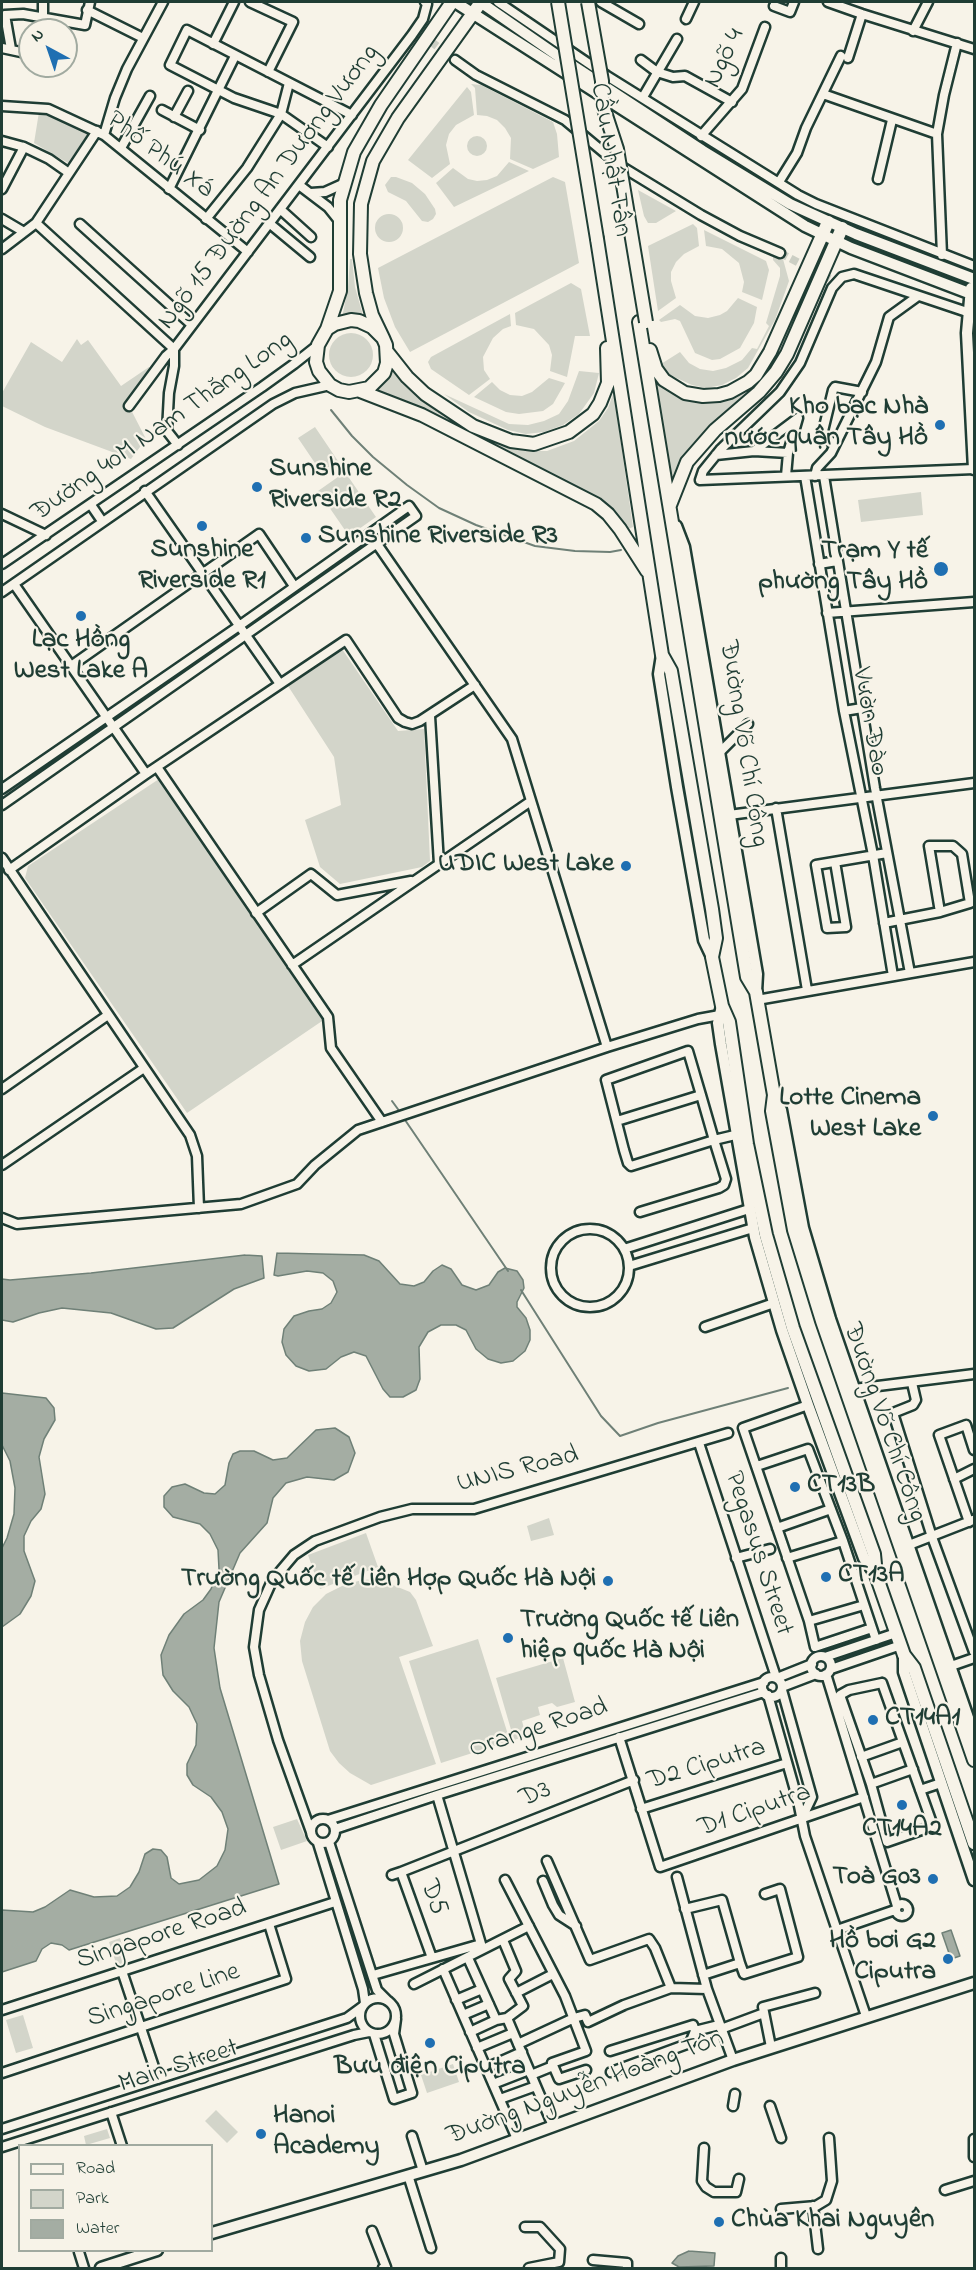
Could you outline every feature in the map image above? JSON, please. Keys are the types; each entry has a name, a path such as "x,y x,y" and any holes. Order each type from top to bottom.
{"highway":[{"path":"454,2 381,105 354,152 340,200 339,291 327,329 318,345 316,362 323,379 339,390 360,391 422,415 596,504 620,529 650,574"},
{"path":"480,2 398,118 373,161 361,204 360,254 366,293 388,353 407,377 425,394 473,426 511,441 534,444 569,432 593,414 600,403 608,383 608,325"},
{"name":"Cầu Nhật Tân","path":"556,2 597,238 595,269 608,325"},
{"name":"Cầu Nhật Tân","path":"588,2 602,103 617,149 643,322"},
{"path":"643,322 651,357 664,380 685,393 695,395 730,392 756,375 763,364 828,222"},
{"path":"669,506 687,462 716,430 751,399 776,372 803,320 842,228"},
{"path":"327,329 342,321 359,321 372,327 383,338"},
{"name":"Đường Võ Chí Công","path":"643,322 669,506 747,977 757,996 774,1095 772,1111 794,1230 835,1359 975,1760"},
{"name":"Đường Võ Chí Công","path":"608,325 662,655 671,671 712,909 716,938 712,957 721,1010 729,1022 747,1144 766,1235 793,1328 874,1554 876,1575 900,1644 914,1668 975,1843"},
{"path":"360,391 369,388 384,373 388,353"},
{"path":"835,1359 840,1346"}],"main road":[{"path":"454,2 784,214 835,241 972,294"},
{"path":"480,2 702,151 790,204 842,228 974,279 967,312 974,469"},
{"name":"Đường Võ Chí Công","path":"669,506 684,547 758,974 757,996"},
{"name":"Đường Võ Chí Công","path":"721,1010 718,1023 721,1044 753,1228 774,1303 808,1405 864,1558 876,1575"},
{"name":"Đường Võ Chí Công","path":"774,1095 781,1110 803,1228 840,1346 975,1735"},
{"name":"Đường Võ Chí Công","path":"900,1644 904,1672 975,1880"},
{"path":"971,1987 975,1973"},
{"name":"Đường Nguyễn Hoàng Tôn","path":"213,2233 423,2171 771,2047 866,2016 971,1987"},
{"path":"101,2268 151,2252"}],"street":[{"path":"6,48 6,15 23,14 43,18 43,2"},
{"path":"2,249 36,223 69,173 100,133 143,38 163,2"},
{"path":"213,44 234,2"},
{"path":"250,2 293,22 268,72"},
{"name":"Ngõ 15 Đường An Dương Vương","path":"178,445 166,430 174,349 418,32 427,4 425,2"},
{"path":"498,2 701,136 816,204 975,266"},
{"path":"588,2 601,72"},
{"path":"601,2 639,24"},
{"path":"686,19 694,2"},
{"path":"774,6 790,12 794,2"},
{"path":"828,2 862,15 975,49"},
{"path":"913,31 928,2"},
{"path":"78,24 85,25 88,6 143,38"},
{"path":"779,182 797,153 823,94 845,57 862,15"},
{"name":"Ngõ 4","path":"701,136 742,89 765,27"},
{"path":"328,147 281,114 234,98 170,65 187,30 352,115"},
{"path":"643,98 677,39"},
{"path":"942,255 937,134 957,43"},
{"path":"169,189 236,56"},
{"path":"455,60 477,75 565,120 619,165 700,215 780,254"},
{"path":"641,60 657,72 674,77 685,76 732,102"},
{"path":"206,219 247,168 281,114 290,83"},
{"path":"174,117 188,91"},
{"path":"823,94 937,134"},
{"path":"121,148 150,96"},
{"name":"Phố Phú Xá","path":"2,106 48,109 100,133 248,252"},
{"path":"162,110 200,130"},
{"path":"878,179 892,120"},
{"path":"2,141 24,147 49,159 69,173"},
{"path":"2,189 24,147"},
{"path":"310,193 326,192 345,183"},
{"path":"299,184 328,207 340,223"},
{"path":"280,209 311,237"},
{"path":"2,219 24,232"},
{"path":"36,223 174,349 166,356 129,406"},
{"path":"269,223 310,257"},
{"path":"80,224 192,325"},
{"path":"967,312 854,274 848,274 836,282 800,363 780,392 716,455 703,471 700,480 974,469"},
{"path":"820,476 817,468 834,446 876,362 889,317 918,296"},
{"name":"Đường 40M Nam Thăng Long","path":"2,564 285,371 318,345"},
{"name":"Đường 40M Nam Thăng Long","path":"2,592 273,404 295,393 330,385"},
{"path":"834,446 824,431 833,390 835,387 861,392"},
{"path":"754,451 798,418 788,453 786,476"},
{"path":"716,455 754,451 788,453"},
{"name":"Vườn Đào","path":"805,476 844,711 873,855 893,976"},
{"name":"Vườn Đào","path":"820,476 847,612 876,795 910,973"},
{"path":"146,491 280,684"},
{"path":"91,505 102,521"},
{"path":"2,789 409,506 416,516 2,805"},
{"path":"2,514 46,535"},
{"path":"71,666 259,534 294,586"},
{"path":"377,544 512,739 608,1047"},
{"path":"819,564 837,561"},
{"path":"14,584 108,716 146,774"},
{"path":"827,613 975,602"},
{"path":"9,870 146,774 345,640 398,718 412,724 430,716 475,686"},
{"path":"844,711 862,708"},
{"path":"430,716 439,864"},
{"path":"719,753 748,724"},
{"path":"157,767 328,1017 331,1048 382,1122"},
{"path":"729,815 975,783"},
{"path":"292,965 531,801"},
{"path":"776,808 807,990"},
{"path":"884,922 940,912 969,905 971,902 962,854 952,846 929,846 940,912"},
{"path":"836,862 846,927 827,928 816,865 887,853"},
{"path":"2,858 190,1135 196,1156 199,1208"},
{"path":"256,913 311,874 337,895 416,880"},
{"path":"757,996 975,962"},
{"path":"2,1218 17,1224 241,1204 297,1184 315,1165 358,1130 721,1010"},
{"path":"2,1089 108,1015"},
{"path":"640,1212 719,1188 724,1185 726,1179 714,1140 688,1051 606,1080 628,1163 631,1166 714,1140 735,1134"},
{"path":"2,1165 144,1068"},
{"path":"617,1120 701,1095"},
{"path":"624,1249 749,1209"},
{"path":"629,1266 753,1228"},
{"path":"586,1229 600,1230 612,1235 624,1249 629,1266 627,1281 612,1301 601,1306 583,1306 566,1299 557,1290 552,1278 551,1264 562,1240 573,1233 586,1229"},
{"path":"705,1327 774,1303"},
{"path":"854,1389 975,1374"},
{"path":"912,1383 916,1400 913,1405 893,1413 932,1537 975,1652"},
{"path":"808,1405 743,1428 809,1622 815,1647 872,1628"},
{"path":"909,1545 972,1521 939,1435 966,1425 975,1450"},
{"name":"UNIS Road","path":"310,1832 262,1686 254,1647 259,1610 272,1581 294,1555 315,1541 380,1517 412,1509 474,1509 728,1433"},
{"name":"Pegasus Street","path":"699,1443 776,1678"},
{"path":"757,1466 808,1449 843,1541 876,1640"},
{"path":"954,1479 975,1469"},
{"path":"777,1528 831,1509"},
{"path":"787,1558 843,1541"},
{"path":"736,1558 770,1549"},
{"path":"809,1622 864,1605"},
{"path":"866,2016 805,1836 764,1682 770,1677 776,1678 812,1664 816,1659 876,1640 900,1644"},
{"path":"766,1694 775,1696 782,1688 816,1674 820,1676 900,1644"},
{"path":"825,1657 831,1663 828,1672 896,1908 837,1930"},
{"path":"951,1666 975,1658"},
{"path":"812,1664 816,1674"},
{"path":"776,1678 782,1688 812,1797 801,1818"},
{"name":"Orange Road","path":"328,1820 764,1682"},
{"path":"882,1683 903,1742 933,1826 887,1842 871,1784 840,1695 849,1690 882,1683"},
{"name":"Orange Road","path":"335,1829 619,1737 766,1694"},
{"path":"619,1737 641,1809"},
{"path":"861,1757 903,1742"},
{"name":"D2 Ciputra","path":"641,1809 787,1763"},
{"path":"871,1784 913,1769"},
{"name":"D3","path":"455,1851 634,1780"},
{"path":"920,1790 941,1783"},
{"path":"373,1976 481,1944 437,1795"},
{"name":"D1 Ciputra","path":"641,1809 660,1867 864,1797"},
{"path":"318,1843 329,1842 334,1838 335,1829 328,1820 316,1821 310,1832 312,1838 318,1843 363,1989 360,2021 371,2033 394,2099 412,2093 393,2034 396,2019 395,2008 377,1990 329,1842"},
{"name":"D5","path":"432,1959 396,1873 455,1851"},
{"path":"547,1861 590,1960 649,1939 671,1988"},
{"path":"677,1877 707,1989 733,2060"},
{"path":"505,1880 565,1996 586,2051 552,2063 553,2066 559,2079 586,2070"},
{"path":"543,1881 559,1915 576,1926"},
{"path":"685,1909 722,1900 744,1974 798,1957 780,1889 765,1894"},
{"name":"Singapore Road","path":"2,2010 335,1902"},
{"name":"Singapore Line","path":"2,2073 286,1979 269,1924"},
{"path":"414,1984 529,1926"},
{"path":"470,2032 496,2020 507,2018 523,2006 509,1979 516,1971 503,1940"},
{"path":"468,1958 496,2020"},
{"path":"703,1975 740,1963"},
{"path":"443,1969 518,2139"},
{"path":"122,1971 158,2079"},
{"path":"516,1993 553,1974"},
{"path":"486,2068 574,2018 585,2015 588,2022 624,2005 671,1988 707,1989"},
{"path":"456,2000 482,1989"},
{"path":"771,2047 763,2007 814,1993"},
{"path":"363,2005 378,1998 388,2001"},
{"path":"463,2015 489,2004"},
{"name":"Main Street","path":"2,2129 347,2018 363,2005"},
{"path":"695,2031 720,2027 764,2013"},
{"path":"507,2018 553,2126"},
{"path":"371,2033 388,2031 396,2019"},
{"path":"610,2051 693,2025 695,2031 690,2043 611,2072"},
{"name":"Main Street","path":"2,2147 26,2142 38,2135 354,2035 371,2033"},
{"path":"477,2048 513,2033"},
{"path":"493,2084 553,2066"},
{"path":"500,2099 536,2086"},
{"path":"733,2106 735,2094"},
{"path":"770,2106 781,2138"},
{"path":"111,2112 122,2144"},
{"path":"38,2135 41,2144"},
{"path":"412,2136 423,2171"},
{"path":"781,2209 813,2206 826,2200 832,2181 830,2138"},
{"path":"974,2157 975,2139"},
{"path":"704,2148 702,2181 706,2187 714,2192 736,2193 739,2179"},
{"path":"408,2175 431,2248"},
{"path":"945,2190 975,2181"},
{"path":"813,2206 818,2248"},
{"path":"525,2227 540,2227 560,2249 559,2262 529,2268"},
{"path":"372,2232 386,2267 383,2268"},
{"path":"79,2252 84,2268"},
{"path":"781,2258 781,2268"},
{"path":"593,2260 627,2263 627,2268"}],"green space":[{"path":"471,84 481,85 553,122 557,134 559,157 533,169 510,159 511,138 497,120 477,115 475,88"},
{"path":"467,87 471,92 474,115 456,125 449,134 446,145 450,164 432,178 408,160"},
{"path":"39,112 44,112 88,134 68,163 34,143"},
{"path":"477,136 484,139 487,146 484,153 477,156 470,153 467,146 470,139"},
{"path":"509,162 529,171 454,207 436,183 453,168 468,179 487,180 497,176"},
{"path":"391,177 412,183 425,194 435,209 436,214 433,219 428,222 422,221 406,201 388,192 385,185"},
{"path":"553,177 565,182 579,263 410,352 395,327 384,298 378,268"},
{"path":"638,190 676,211 656,223 648,223"},
{"path":"389,214 399,218 403,228 399,238 389,242 379,238 375,228 379,218"},
{"path":"693,224 697,228 699,246 684,254 676,262 671,272 671,281 676,298 658,311 648,246"},
{"path":"704,230 766,261 769,270 762,300 742,292 744,282 739,263 722,249 706,246"},
{"path":"820,252 823,253 772,365 751,391 690,447 672,484 649,374 669,392 694,401 721,401 746,390 757,381"},
{"path":"773,256 783,259 789,281 775,320 748,368 736,378 722,385 706,388 692,385 670,375 661,364 680,352 689,363 700,369 713,371 726,368 742,360 752,348 757,349 769,326 766,323 780,276 780,268 773,260"},
{"path":"350,259 352,259 355,287 364,319 342,318"},
{"path":"571,283 581,289 590,336 575,336 567,377 550,371 552,355 549,345 534,329 516,325 515,313"},
{"path":"738,298 757,307 754,323 740,348 720,359 712,360 695,353 680,321 675,319 661,322 659,320 680,305 695,316 708,318 720,315 727,311"},
{"path":"510,314 511,326 503,329 493,338 483,357 484,370 490,379 469,395 431,369 428,362 431,357"},
{"path":"351,333 360,334 367,339 372,346 372,364 367,371 360,376 351,377 342,376 335,371 330,364 329,355 330,346 335,339 342,334"},
{"path":"77,339 81,345 88,340 121,386 149,367 153,372 129,406 146,439 131,459 45,427 2,406 2,393 31,342 62,362"},
{"path":"386,364 432,406 484,438 506,447 526,451 547,451 574,441 599,421 608,408 615,389 619,400 617,416 633,527 628,529 612,510 373,390"},
{"path":"579,371 599,373 594,393 579,414 563,425 544,432 526,434 508,430 469,412 444,394 509,424 528,425 559,414 568,401"},
{"path":"549,378 565,383 553,404 543,411 519,414 506,412 474,397 492,382 500,390 510,395 522,396 532,392"},
{"path":"315,427 338,461 321,472 298,438"},
{"path":"345,472 376,517 349,536 318,491"},
{"path":"921,492 923,515 861,522 858,500"},
{"path":"342,649 398,731 424,729 430,861 422,867 340,884 320,867 305,820 341,805 334,757 288,686"},
{"path":"162,777 325,1019 187,1113 25,878 28,866"},
{"path":"549,1518 554,1535 531,1541 527,1526"},
{"path":"366,1533 378,1567 320,1589 308,1555"},
{"path":"378,1579 410,1592 416,1600 433,1646 399,1657 436,1764 371,1785 350,1773 330,1751 302,1661 300,1641 305,1622 313,1607 326,1594 344,1585"},
{"path":"478,1639 510,1741 441,1763 409,1661"},
{"path":"563,1658 575,1702 557,1707 552,1703 538,1707 540,1715 522,1721 526,1736 514,1740 496,1678"},
{"path":"297,1819 307,1841 281,1850 273,1827"},
{"path":"120,1938 127,1962 117,1966 109,1942"},
{"path":"23,2015 33,2048 16,2053 6,2020"},
{"path":"453,2064 459,2082 427,2093 421,2075"},
{"path":"216,2110 238,2132 227,2143 205,2121"},
{"path":"107,2129 110,2138 86,2144 84,2136"}],"water":[{"path":"277,1253 364,1255 379,1261 400,1284 414,1286 424,1282 433,1271 442,1265 451,1269 462,1285 476,1290 489,1285 498,1272 505,1268 517,1271 523,1280 524,1288 517,1307 526,1318 530,1340 525,1351 513,1361 501,1363 488,1359 476,1349 466,1330 456,1325 441,1325 428,1332 419,1347 420,1379 416,1390 403,1397 390,1397 383,1389 366,1356 354,1352 341,1357 326,1369 309,1371 296,1366 286,1355 282,1342 284,1329 294,1316 322,1309 331,1303 337,1292 333,1281 323,1273 307,1271 274,1275"},
{"path":"245,1255 262,1256 264,1278 234,1289 173,1328 156,1329 111,1313 62,1308 13,1322 2,1320 2,1279 91,1273"},
{"path":"2,1393 46,1398 54,1408 55,1420 44,1439 39,1457 45,1494 41,1509 31,1521 24,1536 24,1551 35,1581 31,1596 20,1614 2,1627 2,1548 14,1514 15,1488 10,1461 2,1445"},
{"path":"335,1428 349,1437 355,1453 348,1472 334,1480 307,1477 286,1483 273,1498 267,1523 240,1553 219,1602 214,1648 220,1688 279,1884 69,1950 62,1945 51,1943 42,1949 36,1961 2,1972 2,1910 33,1912 45,1907 70,1890 94,1897 117,1896 130,1887 139,1872 145,1854 153,1849 161,1850 167,1857 171,1878 179,1884 199,1880 217,1866 225,1850 228,1829 222,1812 211,1797 193,1785 187,1775 187,1764 196,1745 197,1724 189,1707 173,1691 163,1675 161,1655 169,1635 184,1614 203,1600 211,1589 219,1569 218,1550 210,1534 200,1524 173,1517 164,1507 164,1496 172,1487 185,1484 204,1493 215,1494 225,1485 233,1454 240,1451 254,1451 273,1460 287,1458 316,1430"},
{"path":"951,1930 960,1956 951,1959 942,1933"},
{"path":"689,2251 715,2253 714,2266 679,2267 672,2263 678,2256"}],"waterway":[{"path":"331,410 373,457 439,508 476,525 535,546 575,551 621,550"},
{"path":"392,1101 400,1112"},
{"path":"403,1117 508,1271"},
{"path":"521,1290 601,1416 620,1436 658,1423 788,1388"}],"tunnel":[{"path":"421,34 455,60"},
{"path":"780,253 836,282"}],"place":[{"name":"Kho bạc Nhà nước quận Tây Hồ","path":"940,425"},
{"name":"Sunshine Riverside R2","path":"257,487"},
{"name":"Sunshine Riverside R1","path":"202,526"},
{"name":"Sunshine Riverside R3","path":"306,538"},
{"name":"Trạm Y tế phường Tây Hồ","path":"941,569"},
{"name":"Lạc Hồng West Lake A","path":"81,616"},
{"name":"UDIC West Lake","path":"626,866"},
{"name":"Lotte Cinema West Lake","path":"933,1116"},
{"name":"CT13B","path":"795,1487"},
{"name":"CT13A","path":"826,1577"},
{"name":"Trường Quốc tế Liên Hợp Quốc Hà Nội","path":"608,1581"},
{"name":"Trường Quốc tế Liên hiệp quốc Hà Nội","path":"508,1638"},
{"name":"CT14A1","path":"873,1720"},
{"name":"CT14A2","path":"902,1805"},
{"name":"Toà G03","path":"933,1879"},
{"name":"Hồ bơi G2 Ciputra","path":"948,1959"},
{"name":"Bưu điện Ciputra","path":"430,2043"},
{"name":"Hanoi Academy","path":"261,2134"},
{"name":"Chùa Khai Nguyên","path":"719,2222"}]}
